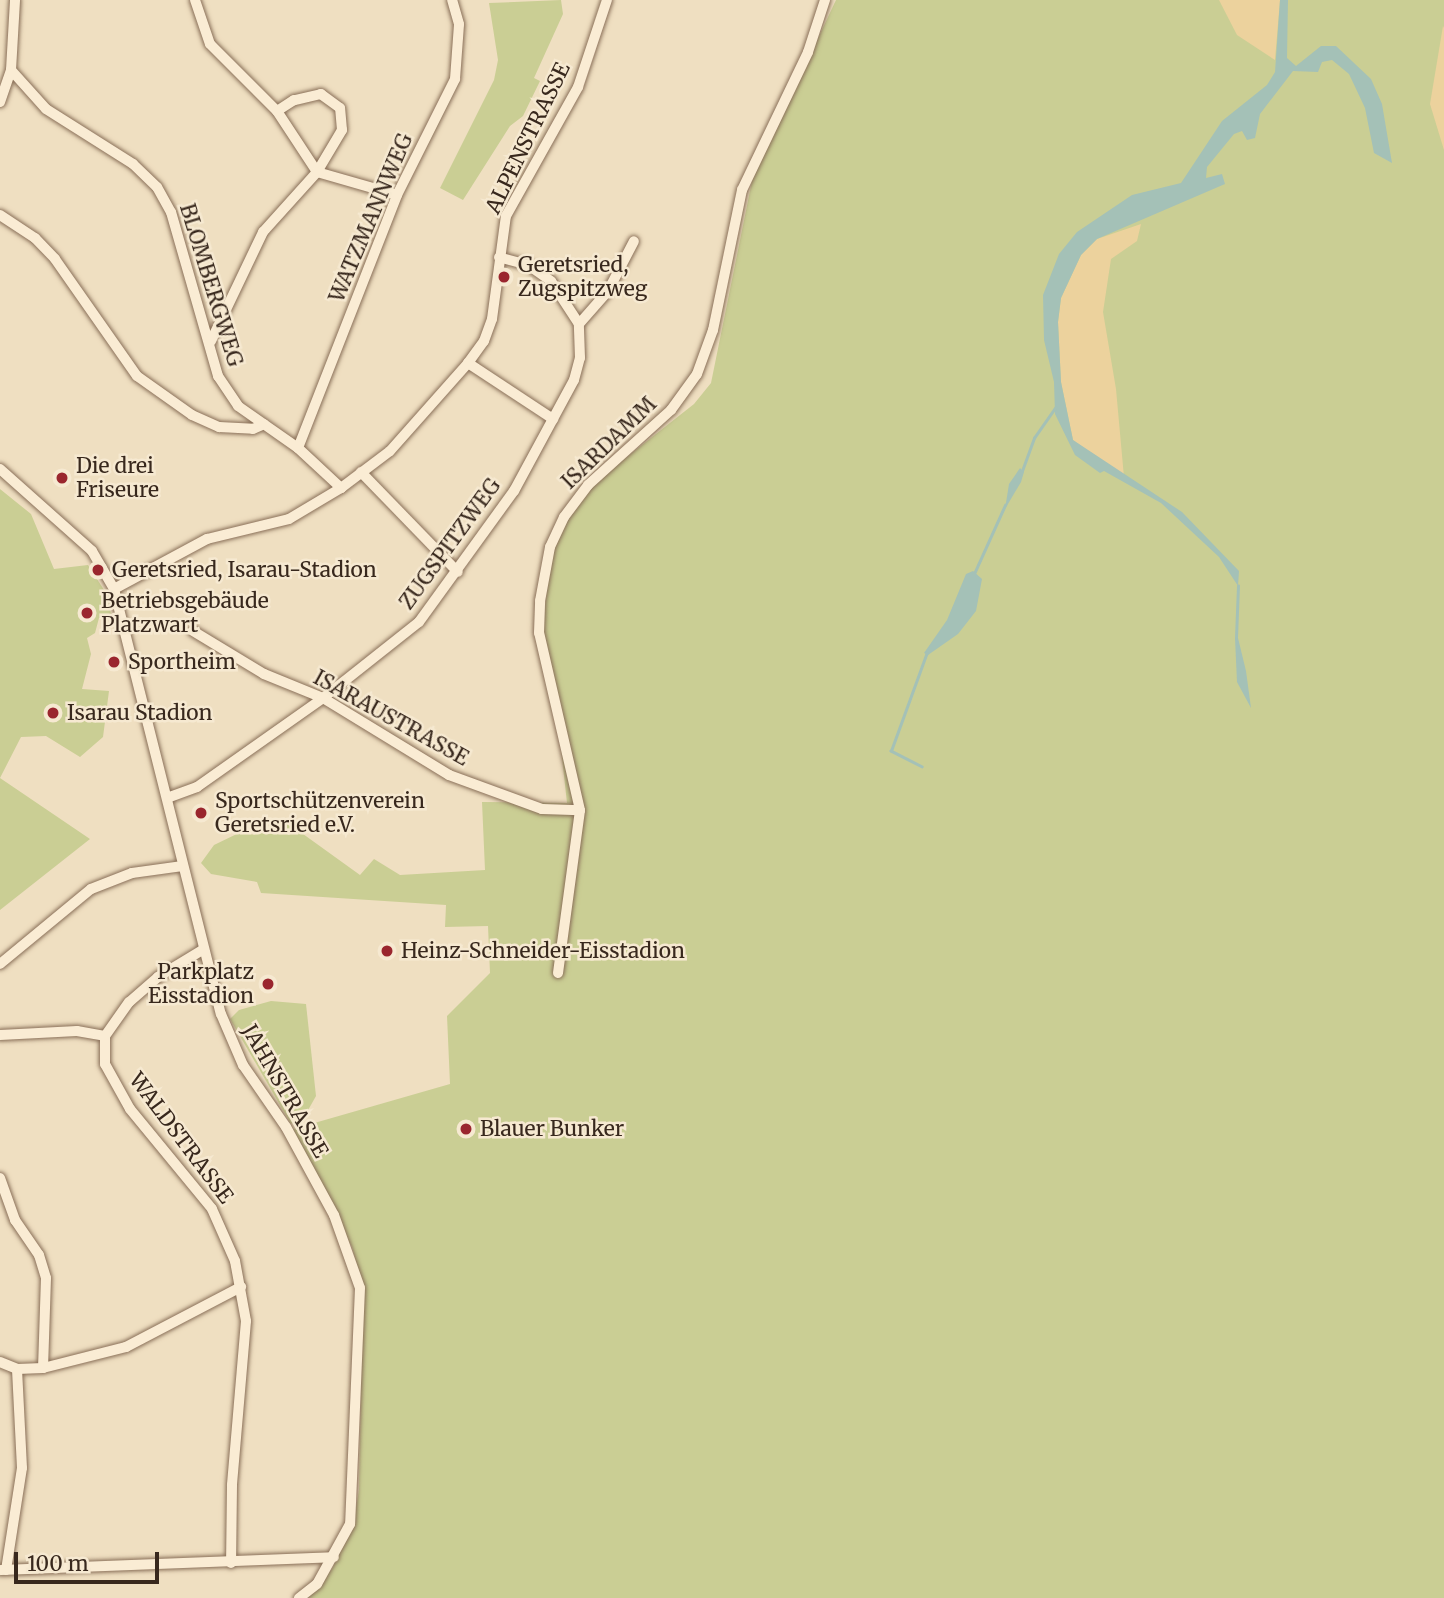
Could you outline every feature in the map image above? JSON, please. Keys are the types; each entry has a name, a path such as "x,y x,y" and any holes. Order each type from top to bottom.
{"street":[{"path":"0,102 11,70 15,0"},
{"path":"195,0 210,44 276,111 317,172 397,195"},
{"name":"WATZMANNWEG","path":"298,448 397,195 455,79 459,24 452,0"},
{"name":"ALPENSTRASSE","path":"114,589 207,540 289,519 341,488 390,451 468,363 484,341 492,319 506,216 578,87 607,0"},
{"name":"ISARDAMM","path":"558,973 580,810 539,633 540,601 551,547 564,517 588,485 671,410 697,374 713,330 742,190 808,52 825,0"},
{"name":"BLOMBERGWEG","path":"11,70 46,109 133,164 157,187 171,212 211,341 218,376 238,406 298,448 341,488"},
{"path":"211,341 263,232 317,172 342,130 340,108 321,94 294,100 276,111"},
{"path":"0,215 35,238 55,259 137,376 192,415 219,427 253,429 264,424"},
{"path":"499,257 528,265 551,281 579,324 608,291 634,241"},
{"name":"ZUGSPITZWEG","path":"167,798 192,790 323,698 419,622 514,491 574,380 580,358 579,324"},
{"path":"468,363 553,419"},
{"name":"JAHNSTRASSE","path":"0,469 92,551 114,589 204,949 229,1035 334,1215 360,1288 354,1490 349,1524 334,1557 317,1584 299,1598"},
{"path":"361,472 457,572"},
{"name":"ISARAUSTRASSE","path":"193,631 264,674 323,698 449,775 542,809 580,810"},
{"path":"0,964 90,889 132,873 183,866"},
{"path":"0,1035 77,1031 105,1035 130,1002 158,977 204,949"},
{"name":"WALDSTRASSE","path":"105,1035 106,1064 117,1088 153,1140 212,1209 228,1236 241,1287 246,1321 232,1485 231,1563"},
{"path":"0,1178 15,1220 39,1255 46,1278 43,1368"},
{"path":"0,1362 16,1369 43,1368 126,1348 241,1287"},
{"path":"16,1369 22,1468 3,1570 334,1557"}],"green space":[{"path":"561,0 563,14 534,78 540,81 523,116 510,126 463,200 440,188 494,80 498,60 489,3"},
{"path":"836,0 1444,0 1444,1598 308,1598 332,1569 353,1526 359,1490 363,1288 352,1247 290,1130 450,1084 447,1016 490,973 488,926 445,927 446,905 261,893 257,882 211,874 201,863 214,845 243,831 254,835 285,821 360,875 374,859 400,875 485,870 482,802 567,803 554,685 542,633 552,548 566,518 590,486 694,404 711,383 753,176"},
{"name":"Isarau Stadion","path":"0,489 31,514 54,569 88,565 106,593 112,618 99,618 95,633 87,638 91,654 82,689 109,691 103,737 80,757 46,736 21,737 0,778"},
{"path":"0,778 90,839 0,910"},
{"path":"271,1001 306,1004 316,1096 307,1112 291,1124 230,1019 239,1010"}],"sand":[{"path":"1219,0 1280,0 1275,60 1237,35"},
{"path":"1443,26 1444,28 1444,150 1430,104"},
{"path":"1141,224 1137,241 1111,259 1103,312 1116,389 1124,477 1073,440 1061,382 1058,322 1061,298 1081,255 1097,239"}],"water":[{"path":"1280,0 1288,0 1287,58 1296,66 1321,46 1336,46 1371,79 1382,104 1392,163 1374,153 1365,108 1349,74 1332,60 1322,62 1318,72 1293,71 1260,114 1255,138 1247,140 1242,131 1234,134 1207,167 1206,178 1222,174 1225,184 1097,239 1081,255 1061,298 1058,322 1061,382 1073,440 1182,512 1239,571 1238,586 1219,557 1161,503 1104,471 1100,473 1075,455 1055,414 1054,382 1044,340 1043,295 1059,254 1077,232 1132,195 1181,183 1222,121 1267,85 1275,72"},
{"path":"1020,468 1024,472 1021,482 1005,509 1009,484"},
{"path":"973,571 982,579 976,611 958,634 928,655 924,653 947,620 966,574"},
{"path":"1235,638 1238,638 1246,671 1251,708 1237,682"}],"waterway":[{"path":"1022,471 1034,438 1055,408"},
{"path":"973,576 1005,505"},
{"path":"1236,638 1238,586"},
{"path":"922,767 891,751 927,652"}],"place":[{"name":"Geretsried, Zugspitzweg","path":"504,277"},
{"name":"Die drei Friseure","path":"62,478"},
{"name":"Geretsried, Isarau-Stadion","path":"98,570"},
{"name":"Betriebsgebäude Platzwart","path":"87,613"},
{"name":"Sportheim","path":"114,662"},
{"name":"Isarau Stadion","path":"53,713"},
{"name":"Sportschützenverein Geretsried e.V.","path":"201,813"},
{"name":"Heinz-Schneider-Eisstadion","path":"387,951"},
{"name":"Parkplatz Eisstadion","path":"268,984"},
{"name":"Blauer Bunker","path":"466,1129"}]}
